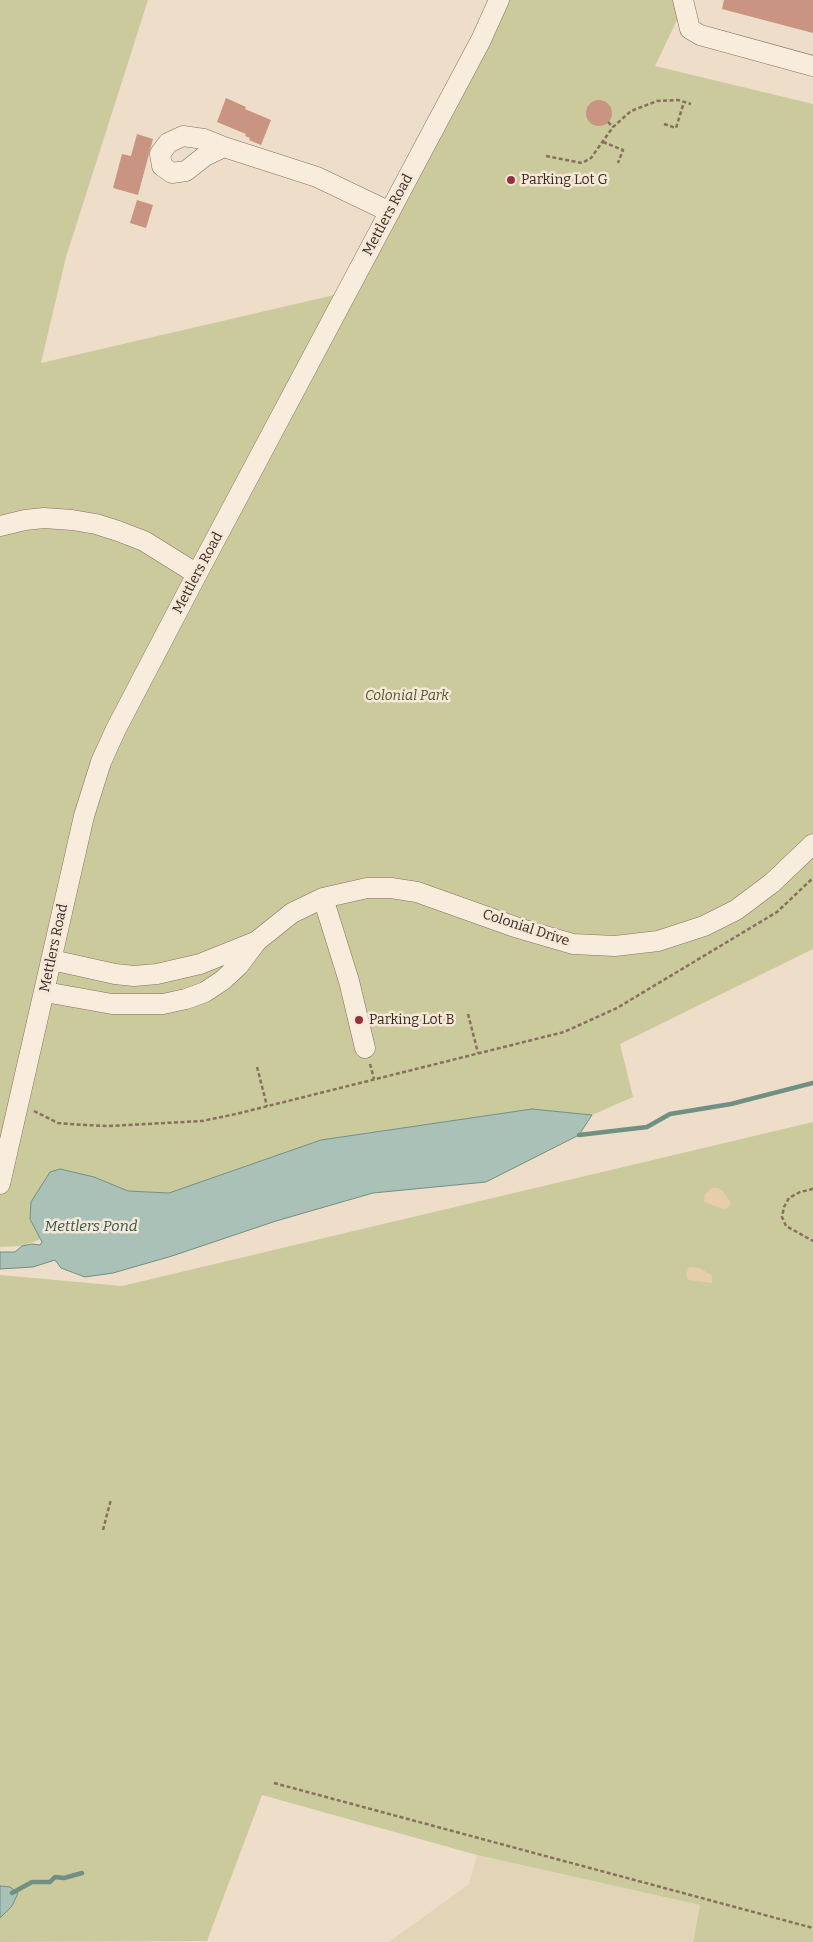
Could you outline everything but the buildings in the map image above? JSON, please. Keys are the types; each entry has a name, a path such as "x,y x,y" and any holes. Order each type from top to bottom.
{"street":[{"name":"Mettlers Road","path":"0,1184 84,816 102,762 116,729 197,574 482,40 499,0"},
{"path":"683,0 690,29 700,36 813,66"},
{"path":"224,147 317,177 390,212"},
{"path":"0,526 44,518 96,524 144,542 197,574"},
{"name":"Colonial Drive","path":"45,992 112,1004 163,1004 186,999 205,992 222,980 239,965 257,941 292,913 323,898 367,888 392,888 417,892 548,938 573,944 594,946 636,945 681,935 736,910 772,883 813,844"},
{"path":"323,898 348,981 365,1048"},
{"name":"Colonial Drive","path":"52,960 115,974 134,976 157,974 200,964 257,941"}],"path":[{"path":"546,156 582,163 591,158 612,127 631,111 657,101 678,100 691,104"},
{"path":"664,124 676,128 684,102"},
{"path":"608,122 612,127"},
{"path":"603,142 623,150 618,163"},
{"path":"26,1107 58,1123 110,1126 202,1121 564,1032 617,1008 777,912 813,878"},
{"path":"468,1014 478,1053"},
{"path":"257,1068 267,1106"},
{"path":"813,1190 800,1192 789,1198 784,1207 782,1217 786,1226 813,1242"},
{"path":"103,1530 111,1498"},
{"path":"274,1783 813,1928"}],"shaded area":[{"path":"477,1855 700,1905 693,1942 389,1942 469,1884"}],"green space":[{"name":"Colonial Park","path":"0,0 148,0 66,257 41,363 356,290 499,0 676,0 678,18 655,66 813,104 813,949 620,1044 633,1097 592,1115 532,1109 321,1140 169,1193 128,1191 94,1177 30,1219 41,1239 22,1246 0,1247"},
{"path":"813,1122 813,1942 693,1942 700,1905 477,1855 262,1795 207,1941 0,1942 0,1275 122,1286"}],"sand":[{"path":"712,1188 718,1188 723,1191 731,1203 728,1208 723,1209 704,1202 705,1194"},
{"path":"689,1267 699,1268 710,1274 712,1276 712,1283 688,1280 686,1274"}],"water":[{"name":"Mettlers Pond","path":"532,1109 592,1115 579,1135 486,1182 373,1193 276,1221 172,1256 113,1273 85,1277 61,1268 55,1260 33,1267 0,1269 0,1252 15,1252 22,1246 40,1245 42,1242 30,1219 31,1202 50,1172 60,1169 94,1177 128,1191 169,1193 321,1140"},
{"path":"0,1886 10,1887 18,1893 12,1906 0,1918"}],"waterway":[{"path":"579,1135 647,1127 670,1114 731,1104 813,1083"},
{"path":"12,1893 32,1882 50,1882 55,1877 64,1878 82,1873"}],"place":[{"name":"Parking Lot G","path":"511,180"},
{"name":"Parking Lot B","path":"359,1020"}]}
